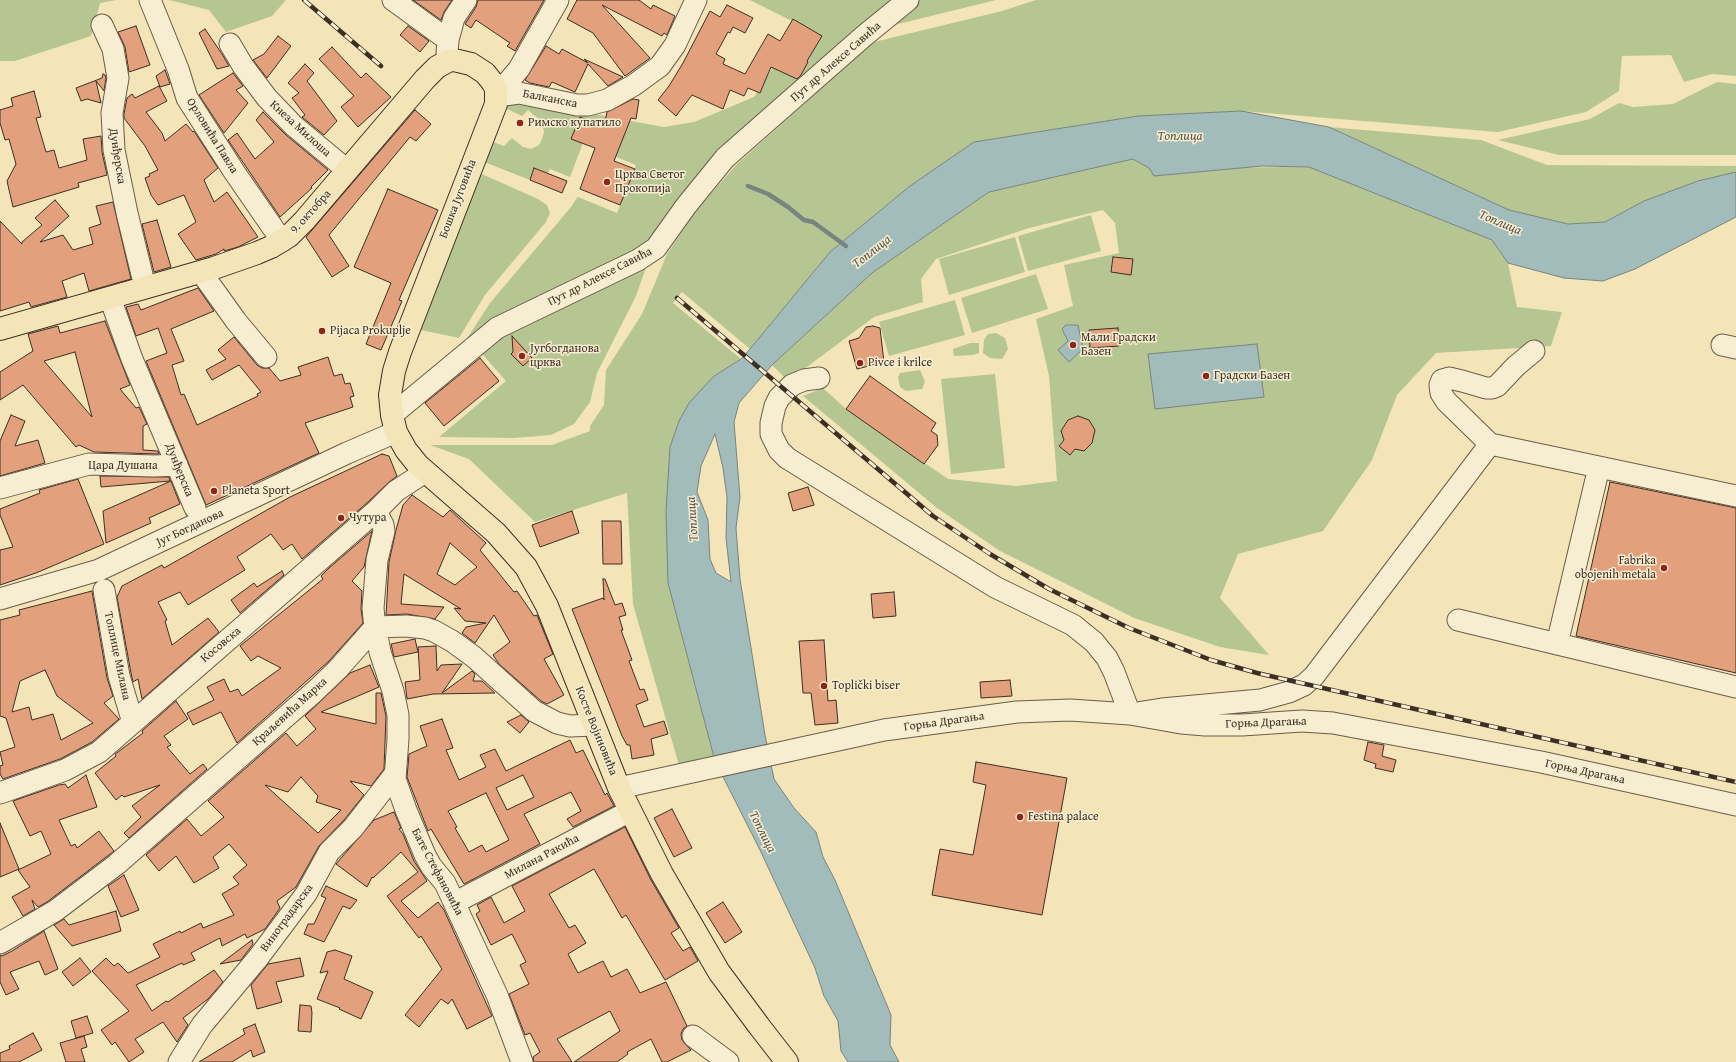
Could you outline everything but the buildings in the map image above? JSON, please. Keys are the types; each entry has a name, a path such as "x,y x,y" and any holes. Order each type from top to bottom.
{"main road":[{"name":"9. октобра","path":"0,329 201,272 257,253 289,236 304,221 425,79 437,67 448,61"},
{"path":"448,61 462,62 478,68 490,78 497,93"},
{"name":"Бошка Југовића","path":"394,424 390,395 394,371 466,178 494,110 497,93"},
{"name":"Косте Војиновића","path":"394,424 406,450 425,472 496,533 526,567 547,606 619,788 662,874 712,960 758,1026 787,1062"}],"street":[{"name":"Орловића Павла","path":"150,0 178,69 187,98 235,173 282,240"},
{"path":"393,0 448,40"},
{"path":"448,61 448,40 454,18 466,0"},
{"path":"497,93 519,69 558,0"},
{"name":"Балканска","path":"497,93 519,93 577,105 593,104 611,98 634,85 660,66 675,45 696,0"},
{"name":"Пут др Алексе Савића","path":"394,424 497,328 638,260 656,248 686,206 725,158 864,36 908,0"},
{"name":"Дунђерска","path":"102,25 112,49 118,78 112,113 114,150 127,213 145,287"},
{"name":"Кнеза Милоша","path":"230,44 243,66 267,98 294,126 347,170"},
{"path":"201,272 236,321 266,357"},
{"name":"Дунђерска","path":"110,298 132,359 195,508"},
{"path":"1534,351 1516,366 1497,386 1486,388 1449,378 1442,380 1440,385 1441,393 1446,401 1490,444 1736,496"},
{"path":"819,378 804,380 792,385 779,398 775,406 771,423 771,434 779,450 787,458 995,587 1073,625 1094,642 1107,658 1130,714 1162,709 1260,700 1281,695 1304,685 1322,666 1490,444"},
{"name":"Југ Богданова","path":"0,599 99,570 347,453 394,424"},
{"name":"Цара Душана","path":"0,488 89,464 154,466 176,465"},
{"path":"1557,644 1599,467"},
{"name":"Косовска","path":"0,793 65,770 99,752 396,492 425,472"},
{"name":"Бате Стефановића","path":"376,511 383,525 384,531 376,568 373,608 380,652 398,715 398,738 394,774 402,801 425,855 431,866 445,883 497,996 522,1062"},
{"name":"Топлице Милана","path":"104,590 119,676 131,716 134,721"},
{"path":"1458,620 1736,687"},
{"path":"375,628 406,626 425,628 434,631 474,658 534,711 557,723 581,726 594,725"},
{"name":"Краљевића Марка","path":"0,943 55,911 117,864 320,686 375,628"},
{"name":"Горња Драгања","path":"619,788 884,730 1017,712 1070,710 1130,714 1181,723 1205,725 1236,725 1302,721 1333,723 1541,762 1736,805"},
{"name":"Виноградарска","path":"179,1062 202,1025 258,958 306,894 329,852 353,828 394,774"},
{"name":"Милана Ракића","path":"454,903 630,811"},
{"path":"693,1036 728,1062"}],"green space":[{"path":"0,0 116,0 100,3 91,36 15,61 0,61"},
{"path":"169,0 286,0 272,16 226,32 209,10"},
{"path":"750,0 892,0 648,245 470,341 466,340 490,303 578,197 617,213 636,165 594,148 596,142 624,135 580,117 583,143 570,177 550,169 548,173 535,168 530,180 479,160 488,140 504,146 512,138 523,147 531,149 539,145 542,139 544,132 542,122 528,110 522,116 503,107 507,98 664,127 694,122 754,97 800,25"},
{"path":"914,0 996,0 878,29"},
{"path":"1036,0 1736,0 1736,76 1712,74 1684,82 1671,55 1622,56 1619,91 1586,112 1498,132 1241,111 1138,116 974,142 910,186 830,252 750,349 682,292 673,303 741,359 713,376 668,583 715,761 680,769 633,604 627,493 535,522 469,459 430,445 552,445 590,431 590,426 604,405 606,370 642,314 667,254 695,212 736,165 825,85 866,44 1002,11"},
{"path":"1717,82 1736,84 1736,155 1559,155 1498,140 1590,119 1619,103 1633,107 1673,104"},
{"path":"1329,127 1481,140 1547,165 1736,166 1736,172 1698,181 1644,201 1605,222 1568,224 1509,210"},
{"path":"1133,159 1149,168 1309,167 1492,240 1508,263 1517,307 1562,312 1551,346 1436,353 1397,395 1372,460 1323,531 1238,554 1220,598 1269,655 1220,647 1134,618 1000,551 937,508 803,396 823,388 846,409 948,479 1016,486 1057,481 1049,376 1036,319 1073,306 1064,265 1119,253 1115,223 1103,210 1029,228 936,259 921,279 923,302 874,317 788,381 772,365 872,273 989,192"},
{"path":"475,171 538,199 547,205 550,213 546,222 485,295 459,338 416,329"},
{"path":"1091,215 1101,251 1028,271 1018,236"},
{"path":"1015,237 1025,272 949,295 939,259"},
{"path":"650,256 636,296 597,373 590,402 574,424 551,435 514,438 439,437 506,381 477,348"},
{"path":"1036,274 1048,309 972,333 961,298"},
{"path":"955,300 965,335 889,356 879,322"},
{"path":"996,333 1005,338 1008,349 1002,359 990,358 983,353 984,340 988,334"},
{"path":"970,343 979,343 979,353 973,355 954,356 953,349"},
{"path":"920,370 925,382 922,389 906,391 900,387 898,377 900,373"},
{"path":"995,374 1005,468 951,474 941,379"}],"water":[{"name":"Топлица","path":"1241,111 1329,127 1509,210 1568,224 1605,222 1644,201 1698,181 1736,172 1736,217 1635,269 1603,281 1564,278 1508,263 1492,240 1309,167 1262,166 1154,176 1149,168 1133,159 989,192 872,273 772,365 739,403 734,422 740,497 736,528 740,579 765,735 774,779 794,808 816,832 823,857 835,880 891,1015 890,1045 899,1062 848,1062 841,1051 838,1021 824,996 815,968 760,850 715,761 668,583 666,511 670,447 679,421 689,403 714,376 741,359 830,252 910,186 974,142 1138,116","holes":["715,434 723,468 727,497 726,538 731,582 716,573 710,559 708,520 697,492 701,466"]},
{"name":"Мали Градски Базен","path":"1066,325 1078,325 1083,349 1069,362 1058,350 1068,341 1062,329"},
{"name":"Градски Базен","path":"1257,344 1264,397 1155,409 1148,354"}],"waterway":[{"path":"748,186 768,194 804,220 813,222 846,246"}],"railway":[{"path":"304,0 381,66"},
{"path":"677,298 933,516 990,554 1049,589 1129,628 1211,660 1257,673 1736,782"}],"place":[{"name":"Римско купатило","path":"520,123"},
{"name":"Црква Светог Прокопија","path":"607,182"},
{"name":"Pijaca Prokuplje","path":"322,331"},
{"name":"Мали Градски Базен","path":"1073,345"},
{"name":"Југбогданова црква","path":"522,356"},
{"name":"Pivce i krilce","path":"860,363"},
{"name":"Градски Базен","path":"1206,376"},
{"name":"Planeta Sport","path":"214,491"},
{"name":"Чутура","path":"341,518"},
{"name":"Fabrika obojenih metala","path":"1664,568"},
{"name":"Toplički biser","path":"824,686"},
{"name":"Festina palace","path":"1020,817"}]}
